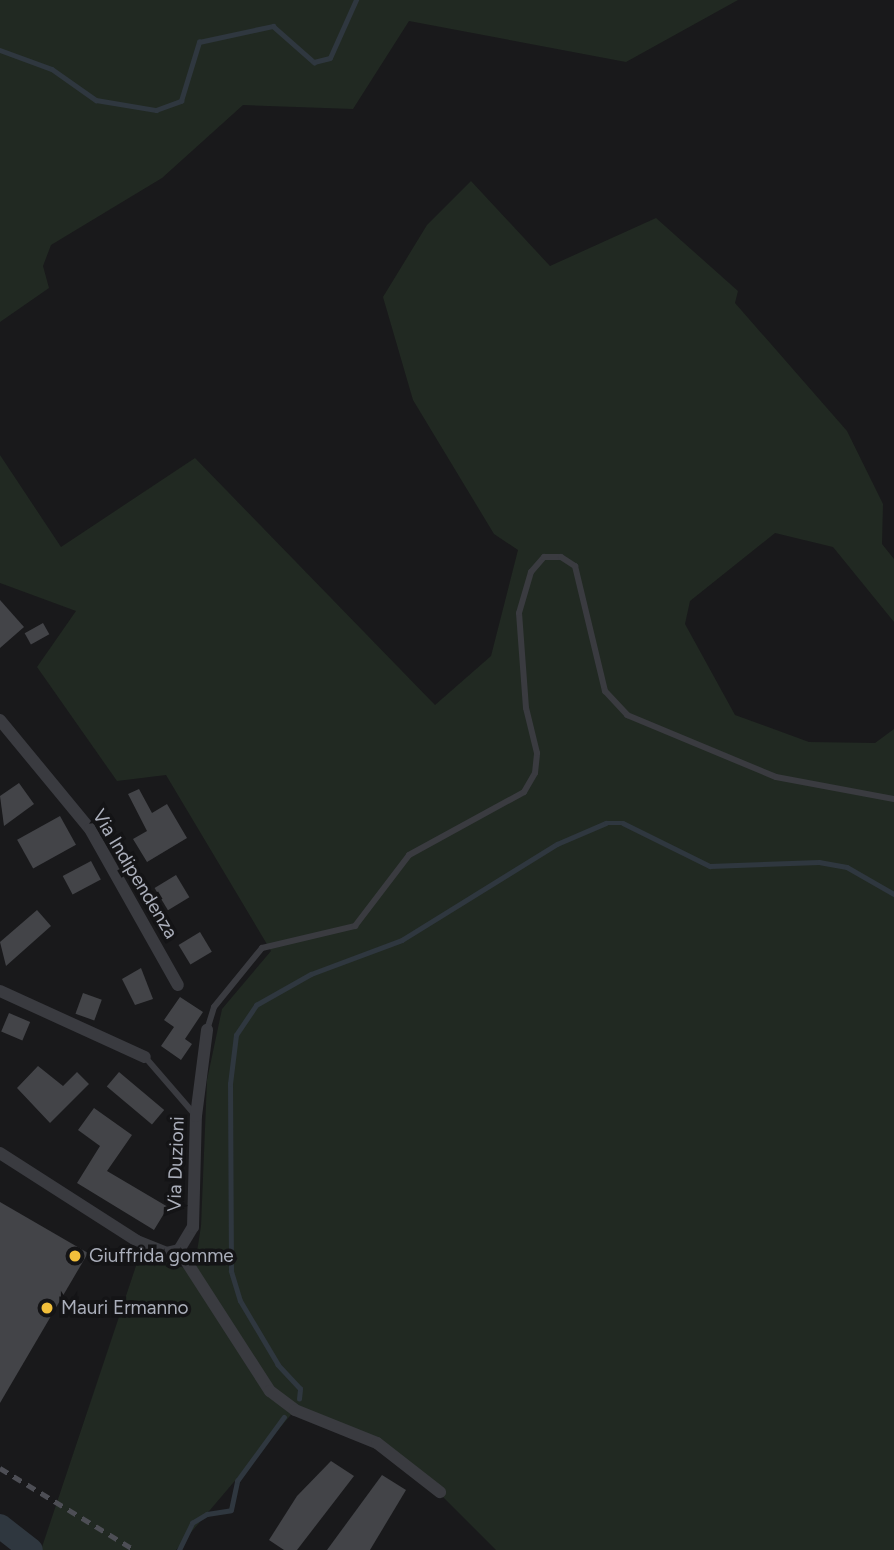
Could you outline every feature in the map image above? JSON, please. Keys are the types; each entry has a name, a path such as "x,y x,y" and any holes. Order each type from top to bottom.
{"street":[{"name":"Via Indipendenza","path":"0,720 90,829 177,985"},
{"path":"0,991 145,1057"},
{"name":"Via Duzioni","path":"179,1250 193,1227 196,1116 207,1030"},
{"path":"0,1153 137,1241 166,1253 179,1250 270,1391 295,1410 377,1443 440,1492"}],"lane":[{"path":"207,1030 214,1007 262,948 355,926 409,855 524,792 535,773 537,752 526,708 519,613 531,572 544,557 561,557 575,566 605,691 626,715 776,778 894,799"},
{"path":"145,1057 196,1116"}],"shaded area":[{"path":"0,0 738,0 626,62 409,21 353,109 243,105 162,178 51,245 43,266 49,288 0,322"},
{"path":"471,181 550,266 656,218 738,291 735,303 847,431 883,504 882,544 894,559 894,622 833,547 775,533 690,601 685,624 735,715 809,742 875,743 894,729 894,1550 496,1550 407,1461 295,1410 176,1550 41,1550 140,1254 194,1271 201,1226 207,1080 222,1009 271,951 166,775 117,781 37,667 76,611 0,583 0,455 61,547 195,458 435,705 491,656 518,550 494,534 413,400 383,297 427,225"}],"building":[{"path":"0,600 24,627 0,648"},
{"path":"43,623 49,634 31,645 25,633"},
{"path":"19,783 34,804 4,826 0,796"},
{"path":"139,789 152,813 167,804 187,838 147,862 133,839 147,831 128,794"},
{"path":"60,816 76,845 33,869 17,840"},
{"path":"91,861 101,880 73,895 63,876"},
{"path":"176,875 189,897 168,910 155,888"},
{"path":"37,910 51,926 6,966 0,942"},
{"path":"200,932 212,952 190,965 179,945"},
{"path":"141,968 153,999 135,1005 122,979"},
{"path":"83,993 102,1000 94,1021 75,1014"},
{"path":"180,997 203,1012 185,1039 192,1044 181,1060 161,1046 174,1027 164,1020"},
{"path":"9,1013 30,1022 22,1040 1,1031"},
{"path":"38,1066 63,1086 77,1072 89,1084 50,1123 17,1088"},
{"path":"119,1072 164,1110 152,1124 107,1087"},
{"path":"94,1108 132,1135 107,1171 168,1207 154,1230 77,1183 100,1146 78,1130"},
{"path":"0,1202 88,1253 0,1403"},
{"path":"331,1461 354,1476 297,1550 284,1550 269,1540 297,1496"},
{"path":"382,1475 406,1490 370,1550 327,1550"}],"waterway":[{"path":"0,50 52,69 96,100 156,110 181,101 199,42 273,26 314,62 330,58 356,0"},
{"path":"299,1399 300,1389 278,1365 240,1301 231,1271 230,1084 236,1035 256,1005 311,974 402,940 557,844 606,823 623,823 710,866 819,862 847,867 894,894"},
{"path":"179,1550 192,1523 207,1514 231,1510 237,1481 284,1417"},
{"path":"0,1526 31,1550"}],"railway":[{"path":"0,1468 135,1550"}],"place":[{"name":"Giuffrida gomme","path":"75,1256"},
{"name":"Mauri Ermanno","path":"47,1308"}]}
